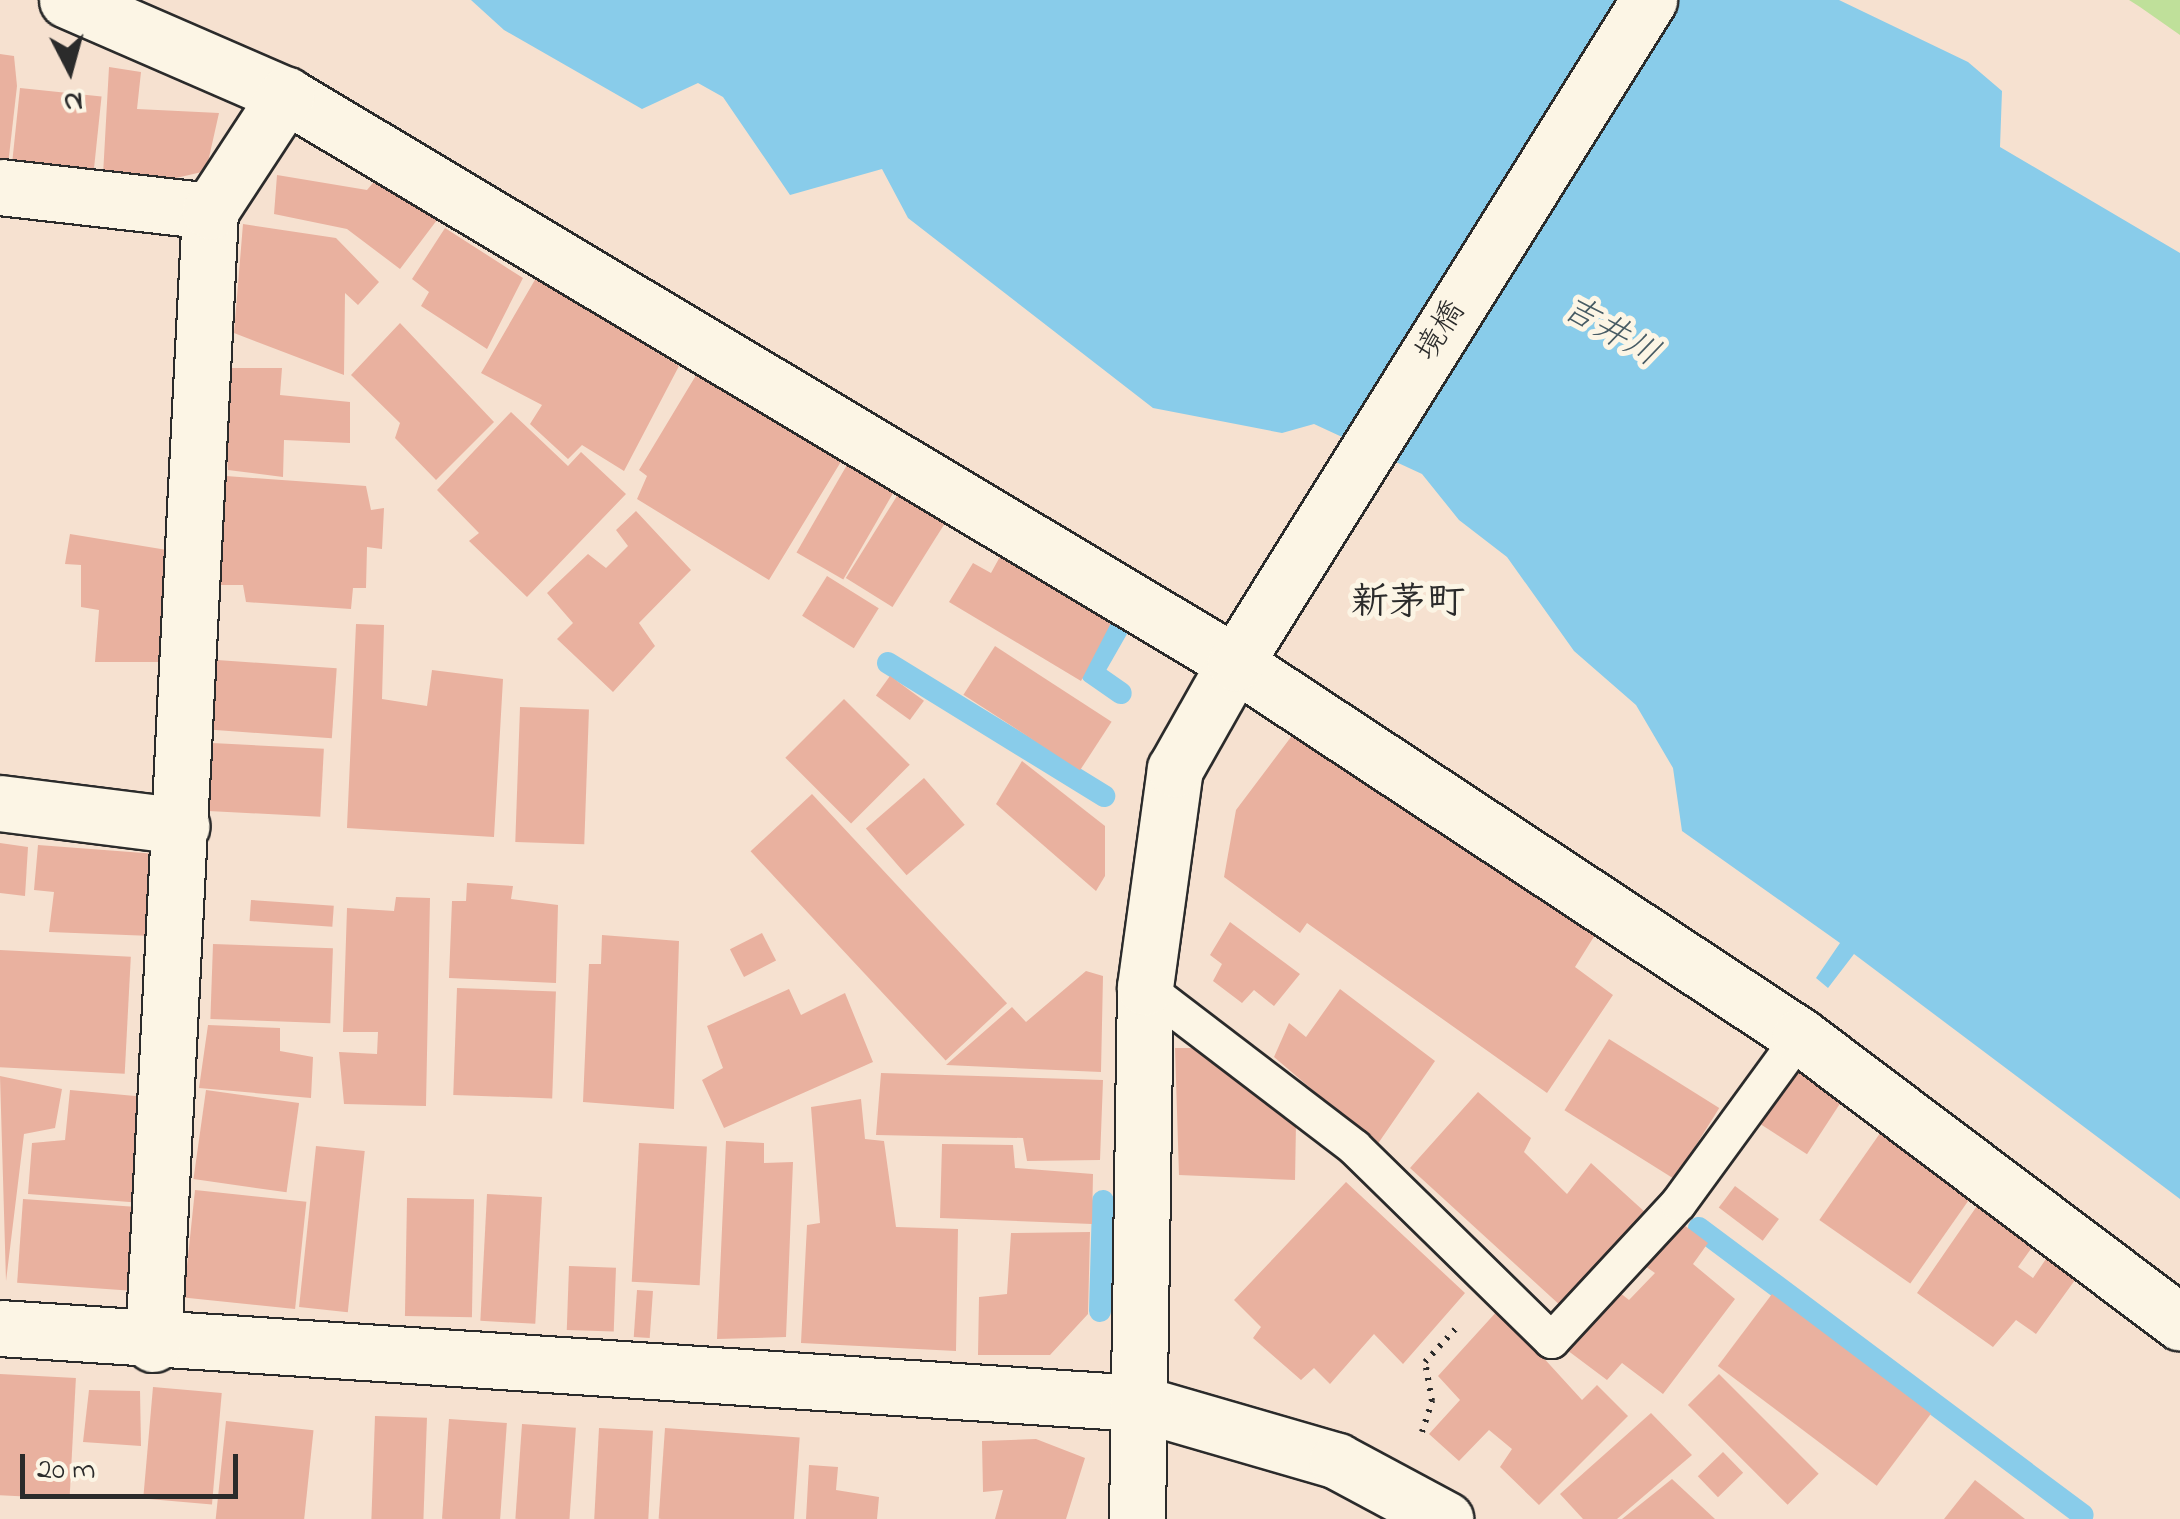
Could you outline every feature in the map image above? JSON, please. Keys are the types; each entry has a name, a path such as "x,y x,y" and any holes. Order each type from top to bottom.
{"street":[{"path":"66,0 286,96 1235,663 1800,1036 2180,1322"},
{"name":"境橋","path":"1137,1519 1146,987 1176,769 1235,663 1649,0"},
{"path":"153,1344 210,212 286,96"},
{"path":"0,187 210,212"},
{"path":"0,803 182,826"},
{"path":"0,1328 153,1344 1138,1403 1337,1461 1445,1519"}],"lane":[{"path":"1146,987 1354,1147 1551,1340 1678,1203 1800,1036"}],"path":[{"path":"1386,1487 1432,1401 1425,1362 1495,1285"}],"green space":[{"path":"2129,0 2180,0 2180,35 2140,7"}],"water":[{"name":"吉井川","path":"471,0 1839,0 1968,62 2002,91 2000,147 2180,253 2180,1199 1854,954 1828,988 1816,978 1840,943 1682,831 1673,768 1636,705 1574,651 1507,557 1459,520 1422,474 1314,424 1282,433 1153,408 908,218 882,169 790,195 723,97 698,83 642,109 504,30"}],"building":[{"path":"0,54 14,56 17,86 8,165 0,164"},
{"path":"109,67 141,72 137,109 219,113 206,171 155,183 103,175"},
{"path":"20,88 102,97 94,172 12,164"},
{"path":"382,172 437,220 400,269 347,229 274,214 277,175 367,190"},
{"path":"243,224 336,238 379,282 358,305 345,293 344,375 234,333"},
{"path":"445,228 523,278 487,349 421,306 429,292 412,279"},
{"path":"536,278 679,366 624,471 582,445 568,459 530,424 542,405 481,373"},
{"path":"400,323 494,422 436,480 395,438 400,423 351,375"},
{"path":"701,367 845,455 769,580 637,499 647,476 639,470"},
{"path":"221,368 282,368 280,395 350,402 350,443 284,440 283,477 228,470"},
{"path":"511,412 568,466 581,452 626,494 527,597 469,541 479,533 437,490"},
{"path":"851,458 898,485 843,579 796,552"},
{"path":"226,476 366,486 371,510 384,508 382,549 367,547 366,588 353,588 351,609 246,602 243,585 219,585"},
{"path":"902,488 949,517 892,607 846,578"},
{"path":"636,511 691,570 639,623 655,646 613,692 557,639 573,623 547,593 588,554 606,568 628,546 616,530"},
{"path":"70,534 167,550 165,662 95,662 99,610 81,607 81,565 65,564"},
{"path":"1007,544 1113,619 1081,681 949,602 973,563 991,573"},
{"path":"827,576 879,608 854,648 802,616"},
{"path":"356,624 384,625 382,699 427,706 432,670 503,679 494,837 347,828"},
{"path":"995,646 1112,722 1080,770 963,695"},
{"path":"217,660 337,668 332,738 212,730"},
{"path":"890,676 924,701 910,720 876,695"},
{"path":"844,699 910,765 851,823 785,758"},
{"path":"520,707 589,709 584,844 515,842"},
{"path":"1297,729 1595,935 1575,967 1613,995 1547,1093 1307,923 1300,933 1224,877 1236,810"},
{"path":"212,743 324,749 320,817 208,811"},
{"path":"1022,761 1105,826 1105,876 1096,891 996,804"},
{"path":"924,778 965,825 907,875 866,829"},
{"path":"812,794 1007,1003 946,1060 751,851"},
{"path":"0,843 28,847 25,896 0,893"},
{"path":"38,845 157,854 152,936 49,932 54,892 34,890"},
{"path":"467,883 513,886 511,899 558,905 556,983 449,978 452,901 466,901"},
{"path":"396,897 430,898 426,1106 344,1104 339,1052 377,1054 378,1032 343,1032 347,908 394,911"},
{"path":"251,900 334,906 332,927 250,921"},
{"path":"1230,922 1300,974 1274,1006 1254,990 1242,1003 1213,981 1222,964 1210,955"},
{"path":"762,933 776,961 744,977 730,949"},
{"path":"602,935 679,941 674,1109 583,1102 589,964 601,964"},
{"path":"213,944 333,948 330,1023 210,1019"},
{"path":"0,950 131,957 125,1074 0,1067"},
{"path":"1086,971 1103,976 1101,1072 946,1065 1012,1007 1026,1022"},
{"path":"457,988 556,991 552,1098 453,1095"},
{"path":"789,989 801,1015 845,993 873,1062 724,1128 702,1080 723,1068 707,1026"},
{"path":"1340,989 1435,1061 1377,1145 1274,1057 1289,1023 1306,1037"},
{"path":"208,1025 280,1028 280,1051 313,1057 311,1098 199,1088"},
{"path":"1609,1039 1719,1108 1675,1179 1564,1110"},
{"path":"1175,1048 1195,1048 1296,1123 1295,1180 1179,1175"},
{"path":"1794,1066 1843,1098 1807,1154 1758,1122"},
{"path":"881,1073 1103,1080 1100,1160 1027,1161 1023,1138 876,1135"},
{"path":"0,1076 62,1089 55,1128 24,1134 6,1281"},
{"path":"70,1090 146,1097 142,1203 28,1194 32,1143 65,1140"},
{"path":"206,1090 299,1103 287,1192 193,1179"},
{"path":"1478,1092 1531,1138 1524,1152 1567,1194 1591,1163 1646,1213 1562,1307 1410,1168"},
{"path":"861,1099 865,1139 884,1141 896,1227 958,1229 956,1351 801,1343 807,1225 820,1223 811,1107"},
{"path":"1883,1129 1974,1193 1910,1284 1819,1220"},
{"path":"726,1141 764,1143 764,1163 793,1162 786,1337 717,1339"},
{"path":"639,1143 707,1147 700,1285 632,1282"},
{"path":"942,1144 1013,1145 1015,1168 1093,1174 1092,1224 940,1218"},
{"path":"316,1146 365,1151 348,1312 299,1307"},
{"path":"1346,1182 1465,1293 1403,1364 1374,1334 1330,1384 1314,1368 1301,1380 1253,1338 1261,1327 1234,1300"},
{"path":"1735,1186 1779,1219 1763,1241 1719,1208"},
{"path":"195,1190 306,1202 295,1309 184,1297"},
{"path":"487,1194 542,1197 535,1324 480,1321"},
{"path":"407,1198 474,1199 472,1317 405,1316"},
{"path":"23,1199 141,1207 135,1291 17,1283"},
{"path":"1979,1203 2035,1243 2018,1267 2033,1278 2048,1256 2075,1280 2036,1334 2016,1320 1993,1347 1917,1293"},
{"path":"1680,1222 1708,1243 1693,1264 1735,1299 1663,1394 1622,1363 1607,1380 1567,1350 1619,1292 1629,1300 1655,1273 1642,1264"},
{"path":"1090,1232 1088,1314 1050,1355 978,1355 979,1297 1007,1294 1011,1233"},
{"path":"569,1266 616,1268 614,1332 567,1330"},
{"path":"637,1290 653,1291 650,1338 634,1337"},
{"path":"1772,1294 1931,1414 1877,1486 1718,1366"},
{"path":"1499,1309 1582,1400 1597,1385 1628,1416 1539,1505 1500,1467 1512,1449 1489,1430 1459,1461 1429,1434 1460,1400 1438,1376"},
{"path":"0,1374 76,1378 70,1499 0,1495"},
{"path":"1719,1374 1819,1474 1788,1505 1688,1405"},
{"path":"153,1387 222,1393 212,1505 143,1499"},
{"path":"89,1390 140,1391 141,1446 83,1442"},
{"path":"1651,1413 1692,1455 1617,1519 1583,1519 1560,1494"},
{"path":"375,1416 427,1418 423,1519 371,1519"},
{"path":"449,1419 507,1423 500,1519 442,1519"},
{"path":"226,1421 314,1430 304,1519 216,1519"},
{"path":"522,1424 576,1428 569,1519 515,1519"},
{"path":"599,1428 653,1431 648,1519 594,1519"},
{"path":"665,1428 800,1437 794,1519 659,1519"},
{"path":"1036,1439 1085,1458 1066,1519 995,1519 1003,1490 983,1492 982,1441"},
{"path":"1723,1452 1743,1473 1718,1497 1698,1476"},
{"path":"809,1465 838,1467 836,1490 879,1497 877,1519 806,1519"},
{"path":"1672,1479 1715,1519 1622,1519"},
{"path":"1975,1480 2025,1519 1944,1519"}],"waterway":[{"path":"1120,624 1092,673 1121,693"},
{"path":"888,663 1104,796"},
{"path":"1100,1311 1103,1201"},
{"path":"1699,1228 2082,1515"}],"district":[{"name":"新茅町","path":"1408,605"}]}
